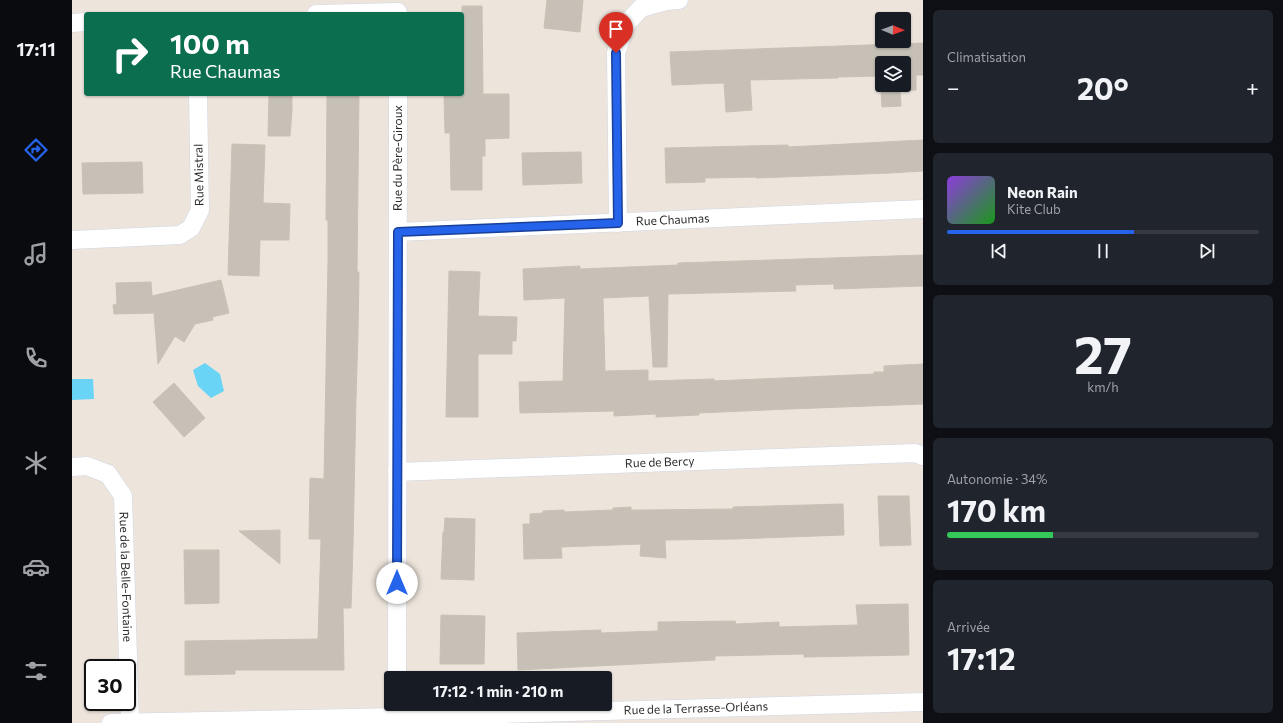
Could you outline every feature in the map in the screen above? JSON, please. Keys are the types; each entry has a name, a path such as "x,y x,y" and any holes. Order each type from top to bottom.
{"street":[{"path":"618,223 616,53 626,24 641,8 666,1 679,0"},
{"path":"349,12 398,9"},
{"path":"72,23 84,22"},
{"name":"Rue Mistral","path":"72,240 180,235 191,228 200,210 198,96"},
{"name":"Rue du Père-Giroux","path":"397,671 398,96"},
{"name":"Rue Chaumas","path":"398,232 923,209"},
{"name":"Rue de Bercy","path":"397,472 915,453 923,456"},
{"name":"Rue de la Belle-Fontaine","path":"72,467 87,466 108,474 123,496 130,722"},
{"name":"Rue de la Terrasse-Orléans","path":"111,723 923,702"}],"water":[{"path":"205,363 220,374 224,391 211,398 198,386 193,370"},
{"path":"72,379 93,379 94,399 72,400"}],"building":[{"path":"547,0 583,0 580,32 544,28"},
{"path":"462,6 482,6 483,94 509,94 509,138 485,139 485,156 482,156 482,190 451,190 450,133 445,133 444,96 464,96 464,12 462,12"},
{"path":"911,43 923,43 923,75 916,75 916,90 911,90 911,56 875,56 875,76 750,80 752,110 726,112 724,83 672,85 670,52 875,45 875,48 911,48"},
{"path":"881,92 900,92 901,106 882,107"},
{"path":"269,96 292,96 290,136 268,136"},
{"path":"327,96 359,96 357,272 359,272 353,546 351,608 343,608 344,670 235,670 235,674 185,675 185,641 318,639 321,539 309,539 310,478 324,479 328,261 328,220 326,220"},
{"path":"923,140 923,171 756,178 705,178 705,182 666,183 665,148 788,145 788,147"},
{"path":"232,144 265,145 263,203 290,204 289,240 260,240 259,276 228,275"},
{"path":"581,152 582,183 523,185 522,153"},
{"path":"142,162 143,193 83,194 82,163"},
{"path":"923,255 923,286 834,289 834,284 795,285 796,291 668,294 667,367 653,367 649,296 603,298 605,371 648,370 648,381 714,379 714,381 874,374 874,372 884,372 884,366 923,364 923,404 699,413 699,415 656,417 656,414 614,416 614,411 520,413 519,382 563,381 565,298 524,300 523,269 580,266 580,269 678,265 678,263"},
{"path":"449,271 480,272 478,316 517,317 516,341 512,341 512,354 478,354 478,417 446,417"},
{"path":"221,280 229,313 212,317 213,320 195,324 184,342 175,336 158,364 154,313 114,314 113,305 117,304 116,283 151,282 152,296"},
{"path":"174,383 205,418 184,437 153,402"},
{"path":"878,496 909,496 911,545 880,546"},
{"path":"843,504 844,535 665,540 666,558 640,556 641,544 561,547 562,558 524,559 523,524 530,524 530,514 543,513 543,511 564,510 564,512 613,510 613,508 631,507 631,510 733,509 733,507"},
{"path":"445,518 475,519 474,580 441,579"},
{"path":"280,530 280,564 239,531"},
{"path":"184,550 219,550 219,603 185,604"},
{"path":"908,604 909,655 804,657 804,654 715,656 715,660 518,670 517,633 601,630 601,633 658,631 658,622 735,621 736,624 779,622 779,627 858,625 856,605"},
{"path":"441,615 485,616 484,664 440,664"}],"route":[{"path":"397,583 398,232 618,223 616,53"}]}
